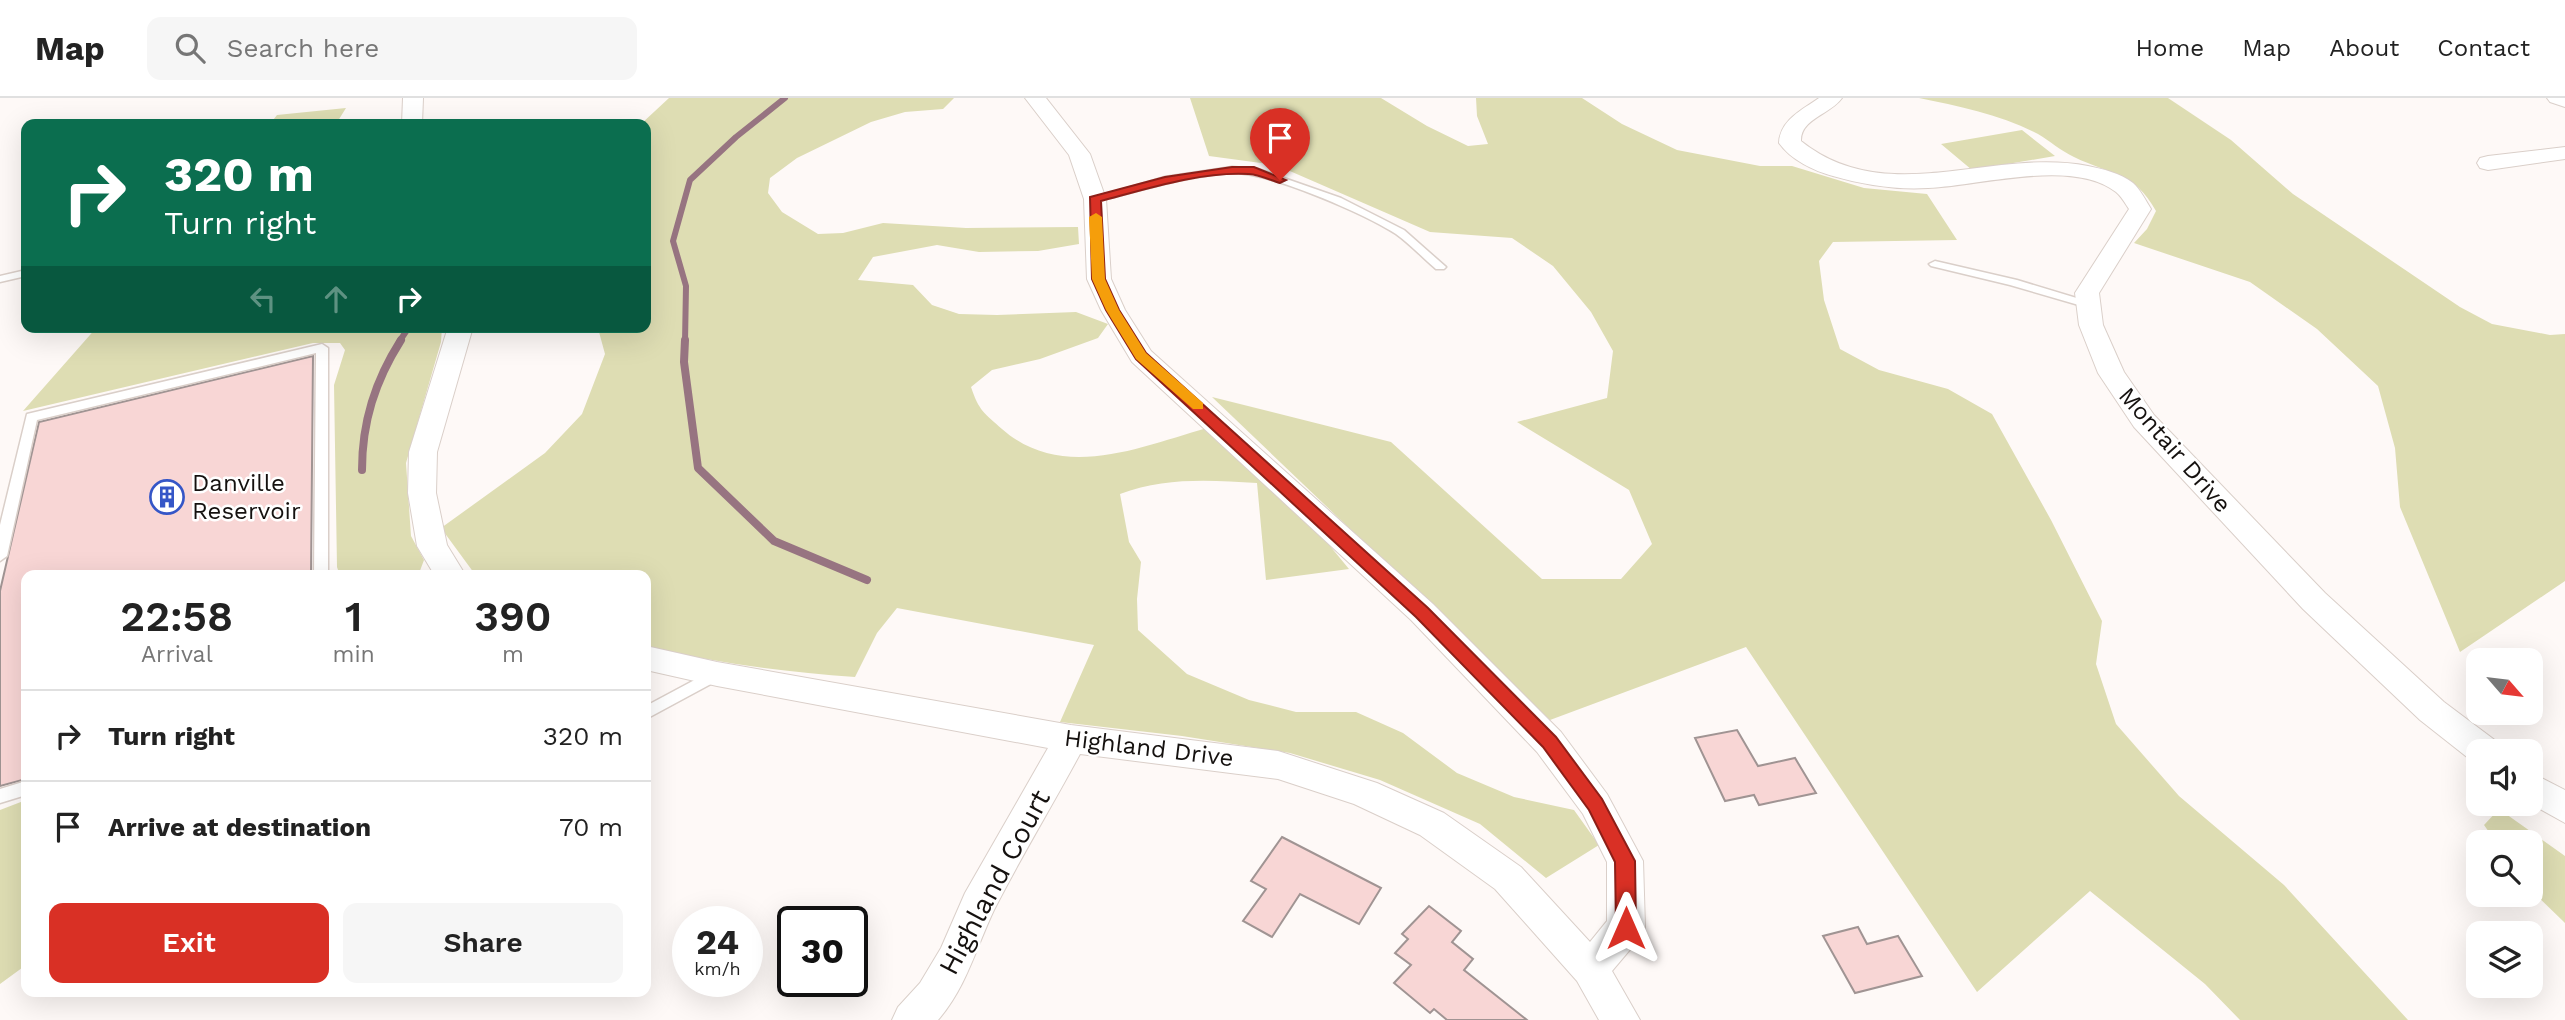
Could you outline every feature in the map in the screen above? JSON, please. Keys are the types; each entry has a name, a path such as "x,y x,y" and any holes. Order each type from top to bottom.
{"street":[{"path":"412,119 413,98"},
{"path":"1035,98 1079,155 1095,199 1099,279 1113,310 1141,356 1422,612 1549,742 1595,804 1625,861 1626,928 1590,969"},
{"path":"1832,98 1798,122 1790,132 1790,143 1799,152 1846,174 1876,180 1926,182 2068,169 2103,176 2125,185 2135,195 2140,209 2087,293 2088,305"},
{"path":"2557,98 2565,101"},
{"path":"2488,163 2565,153"},
{"name":"Montair Drive","path":"2088,305 2091,325 2111,373 2144,421 2314,601 2432,710 2469,739"},
{"path":"447,570 432,546 422,493 423,452 460,333"},
{"name":"Highland Drive","path":"651,658 717,674 1071,739 1278,765 1365,793 1432,824 1508,878 1590,969 1620,1020"},
{"name":"Highland Court","path":"912,1020 934,996 956,958 978,905 1071,739"},
{"path":"2543,794 2565,808"}],"lane":[{"path":"1095,199 1165,180 1232,170 1254,171 1337,200 1401,232 1440,267"},
{"path":"1935,264 2013,282 2088,305"},
{"path":"0,279 21,274"},
{"path":"0,556 31,417 322,348 321,570"},
{"path":"651,710 717,674"},
{"path":"0,796 21,790"}],"green space":[{"path":"669,98 954,98 943,109 905,112 871,122 797,158 770,178 768,193 782,212 818,234 843,233 883,223 966,228 1078,227 1079,244 1038,251 979,252 937,245 873,257 858,280 913,285 932,305 959,314 1076,312 1108,324 1098,338 1040,359 992,370 971,387 980,407 1002,429 1025,445 1050,454 1076,457 1129,451 1207,428 1297,506 1349,569 1266,580 1257,483 1188,481 1137,489 1120,494 1129,542 1141,562 1137,599 1138,630 1187,674 1249,700 1296,712 1356,712 1403,733 1457,773 1514,797 1574,810 1599,845 1546,878 1480,824 1380,780 1290,753 1182,736 1060,722 1094,645 897,608 877,633 855,677 776,669 651,647 651,570 472,570 441,528 545,453 582,414 605,354 599,333 651,333 651,119 646,119"},
{"path":"1190,98 1381,98 1427,126 1468,146 1488,144 1477,116 1476,98 1582,98 1622,124 1677,150 1760,166 1792,166 1864,188 1927,194 1957,240 1833,242 1819,261 1824,300 1840,349 1879,370 1948,389 1992,414 2051,520 2102,621 2096,664 2116,724 2179,796 2284,885 2408,1020 2240,1020 2205,984 2090,891 1977,992 1746,647 1550,720 1212,397 1391,442 1542,579 1621,579 1652,544 1629,490 1517,422 1607,398 1613,351 1591,312 1553,266 1512,238 1430,232 1276,165 1209,156"},
{"path":"1919,98 2168,98 2231,140 2293,194 2460,307 2492,324 2550,335 2565,334 2565,581 2460,652 2400,507 2395,448 2378,386 2317,329 2250,282 2134,243 2147,229 2156,211 2148,198 2130,181 2074,157 2038,134 2010,121"},
{"path":"346,108 339,119 274,119 277,115"},
{"path":"2022,130 2055,156 1972,170 1941,144"},
{"path":"92,333 442,333 406,463 411,536 424,560 420,570 338,570 334,385 345,350 340,343 313,343 23,411"},
{"path":"21,802 21,969 0,984 0,810"},
{"path":"2492,816 2509,816 2528,830 2488,830 2484,825"},
{"path":"2543,840 2565,856 2565,923 2543,902"}],"building":[{"name":"Danville Reservoir","path":"313,356 311,570 21,570 21,780 0,786 0,591 39,422"},
{"path":"1737,730 1758,766 1795,758 1816,793 1759,805 1754,795 1725,801 1695,738"},
{"path":"1282,837 1381,888 1359,924 1300,894 1272,937 1243,921 1266,889 1251,881"},
{"path":"1429,906 1461,931 1452,942 1473,959 1464,970 1527,1020 1447,1020 1434,1009 1430,1013 1394,983 1411,965 1395,953 1408,939 1402,934"},
{"path":"1858,927 1867,944 1898,936 1922,976 1855,993 1823,936"}],"waterway":[{"path":"685,342 686,286 673,241 690,180 736,137 785,98"},
{"path":"399,342 405,333"},
{"path":"362,470 364,435 372,402 384,371 401,340"},
{"path":"685,340 684,362 698,468 774,541 867,580"}],"slow traffic":[{"path":"1096,217 1099,279 1113,310 1141,356 1198,406"}],"place":[{"name":"Danville Reservoir","path":"167,497"}],"route":[{"path":"1280,180 1254,171 1232,170 1165,180 1095,199 1099,279 1113,310 1141,356 1422,612 1549,742 1595,804 1625,861 1626,928"}]}
